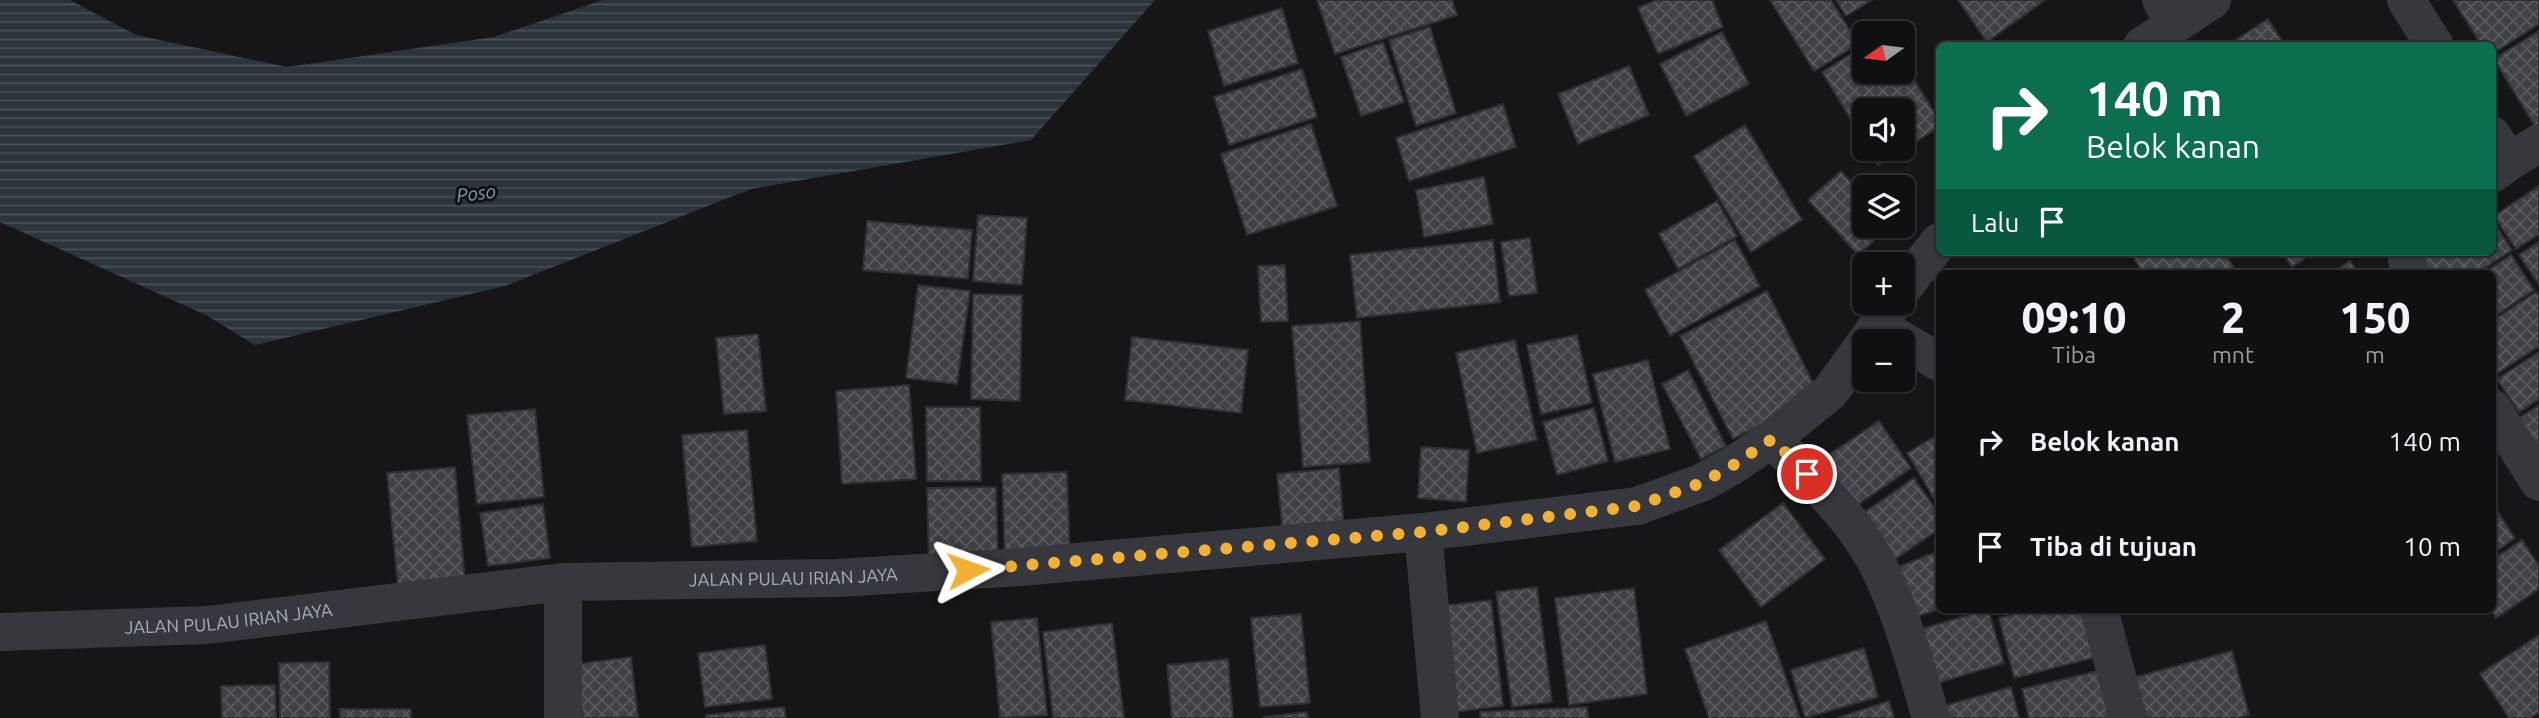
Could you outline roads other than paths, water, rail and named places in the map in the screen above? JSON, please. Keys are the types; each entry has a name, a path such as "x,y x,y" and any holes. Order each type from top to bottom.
{"street":[{"path":"2145,42 2168,12 2212,0"},
{"path":"2406,0 2432,42"},
{"path":"1915,272 1936,246"},
{"path":"1915,350 1936,360"},
{"name":"JALAN PULAU IRIAN JAYA","path":"0,632 207,625 563,582 837,578 1020,567 1423,532 1637,506 1701,483 1732,466 1772,439 1830,393 1852,362"},
{"path":"2496,414 2539,482"},
{"path":"1772,439 1824,492 1867,547 1885,580 1931,718"},
{"path":"1423,532 1440,718"},
{"path":"563,582 563,718"},
{"path":"2100,613 2128,718"}],"water":[{"name":"Poso","path":"0,0 70,0 136,35 287,67 494,37 603,0 1155,0 1031,140 751,189 505,286 255,345 206,315 0,222"}]}
